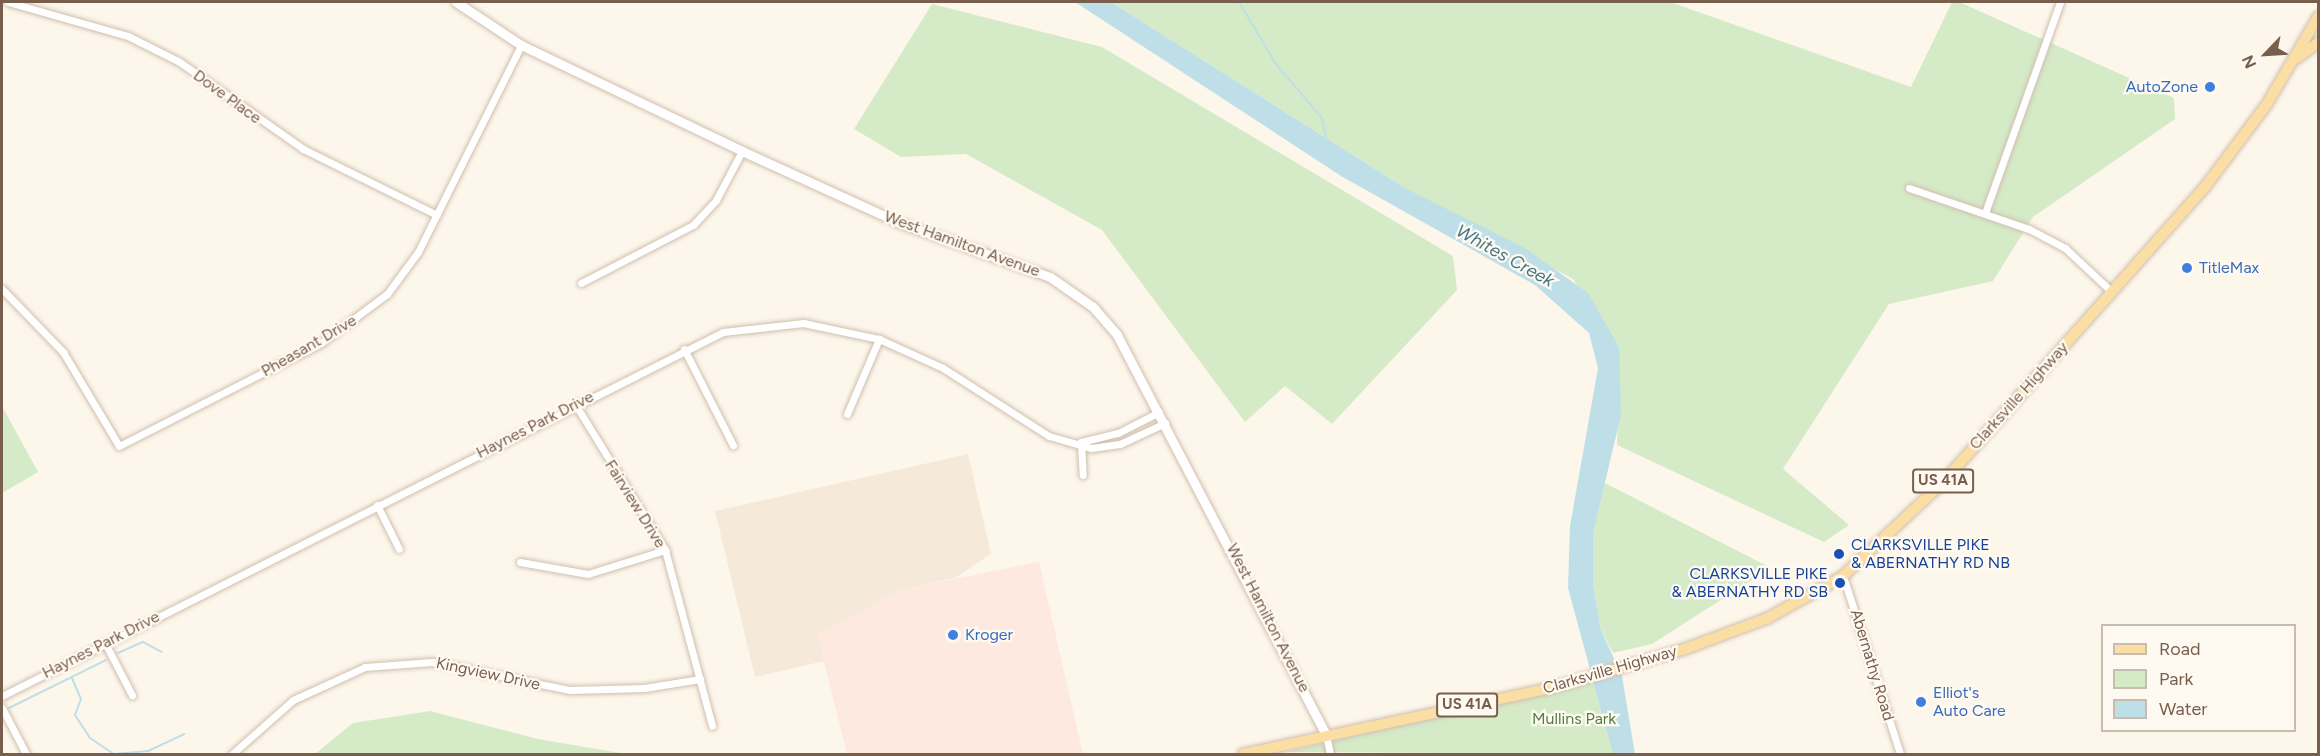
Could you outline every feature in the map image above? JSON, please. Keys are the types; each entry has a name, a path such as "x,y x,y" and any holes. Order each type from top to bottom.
{"main road":[{"name":"Clarksville Highway","path":"1244,754 1556,687 1764,620 1843,576 1906,521 2221,167 2294,60 2319,17"},
{"path":"2294,60 2319,43"}],"street":[{"name":"Dove Place","path":"8,2 128,36 178,61 303,150 437,215"},
{"name":"West Hamilton Avenue","path":"456,2 521,45 742,151 898,222 1050,277 1093,307 1117,335 1165,423 1326,735"},
{"path":"1985,213 2060,2"},
{"name":"Pheasant Drive","path":"2,289 63,352 114,442 119,446 354,323 405,273 437,215 521,45"},
{"path":"580,283 693,225 716,200 742,151"},
{"path":"1909,188 1985,213 2065,248 2112,292"},
{"name":"Haynes Park Drive","path":"2,696 684,349 760,324 803,323 879,339 943,368 1049,436 1081,442 1091,448 1131,440 1165,423"},
{"path":"847,414 879,339"},
{"path":"684,349 733,445"},
{"name":"Fairview Drive","path":"575,404 665,550 712,726"},
{"name":"Haynes Park Drive","path":"1081,442 1127,430 1159,412"},
{"path":"1127,430 1131,440"},
{"path":"1081,442 1083,475"},
{"path":"377,506 399,549"},
{"path":"520,562 588,574 665,550"},
{"name":"Abernathy Road","path":"1843,576 1900,754"},
{"path":"105,643 132,695"},
{"name":"Kingview Drive","path":"232,754 293,700 365,667 441,663 570,690 644,688 700,679"},
{"path":"2,708 26,754"},
{"path":"1326,735 1330,754"}],"shaded area":[{"path":"968,454 991,554 955,578 904,589 818,634 824,661 755,677 715,511"},
{"path":"1039,562 1083,754 847,754 817,634 904,589"}],"green space":[{"path":"1111,2 1670,2 1911,87 1952,2 1959,2 2174,98 2175,119 2033,217 1993,281 1889,304 1783,469 1849,525 1824,542 1617,445 1619,347 1573,279 1405,188"},
{"path":"932,4 1102,47 1453,256 1457,290 1332,424 1285,386 1245,422 1102,230 966,154 901,157 854,129"},
{"path":"2,406 38,472 2,493"},
{"path":"1603,482 1771,568 1652,644 1613,653 1601,630 1593,584 1593,533"},
{"name":"Mullins Park","path":"1599,677 1620,754 1286,752 1384,729"},
{"path":"430,711 538,739 626,754 315,754 353,723"}],"water":[{"name":"Whites Creek","path":"1075,2 1111,2 1405,188 1525,248 1588,293 1619,347 1621,415 1593,533 1593,584 1601,630 1622,676 1635,754 1613,754 1568,588 1570,526 1598,368 1589,333 1535,285 1341,176"}],"waterway":[{"path":"1239,2 1276,64 1322,118 1326,138"},
{"path":"118,653 143,642 162,652"},
{"path":"9,708 106,660"},
{"path":"72,678 81,699 75,715 90,738 114,754 148,751 184,734"}],"place":[{"name":"AutoZone","path":"2210,87"},
{"name":"TitleMax","path":"2187,268"},
{"name":"CLARKSVILLE PIKE & ABERNATHY RD NB","path":"1839,554"},
{"name":"CLARKSVILLE PIKE & ABERNATHY RD SB","path":"1840,583"},
{"name":"Kroger","path":"953,635"},
{"name":"Elliot's Auto Care","path":"1921,702"}]}
